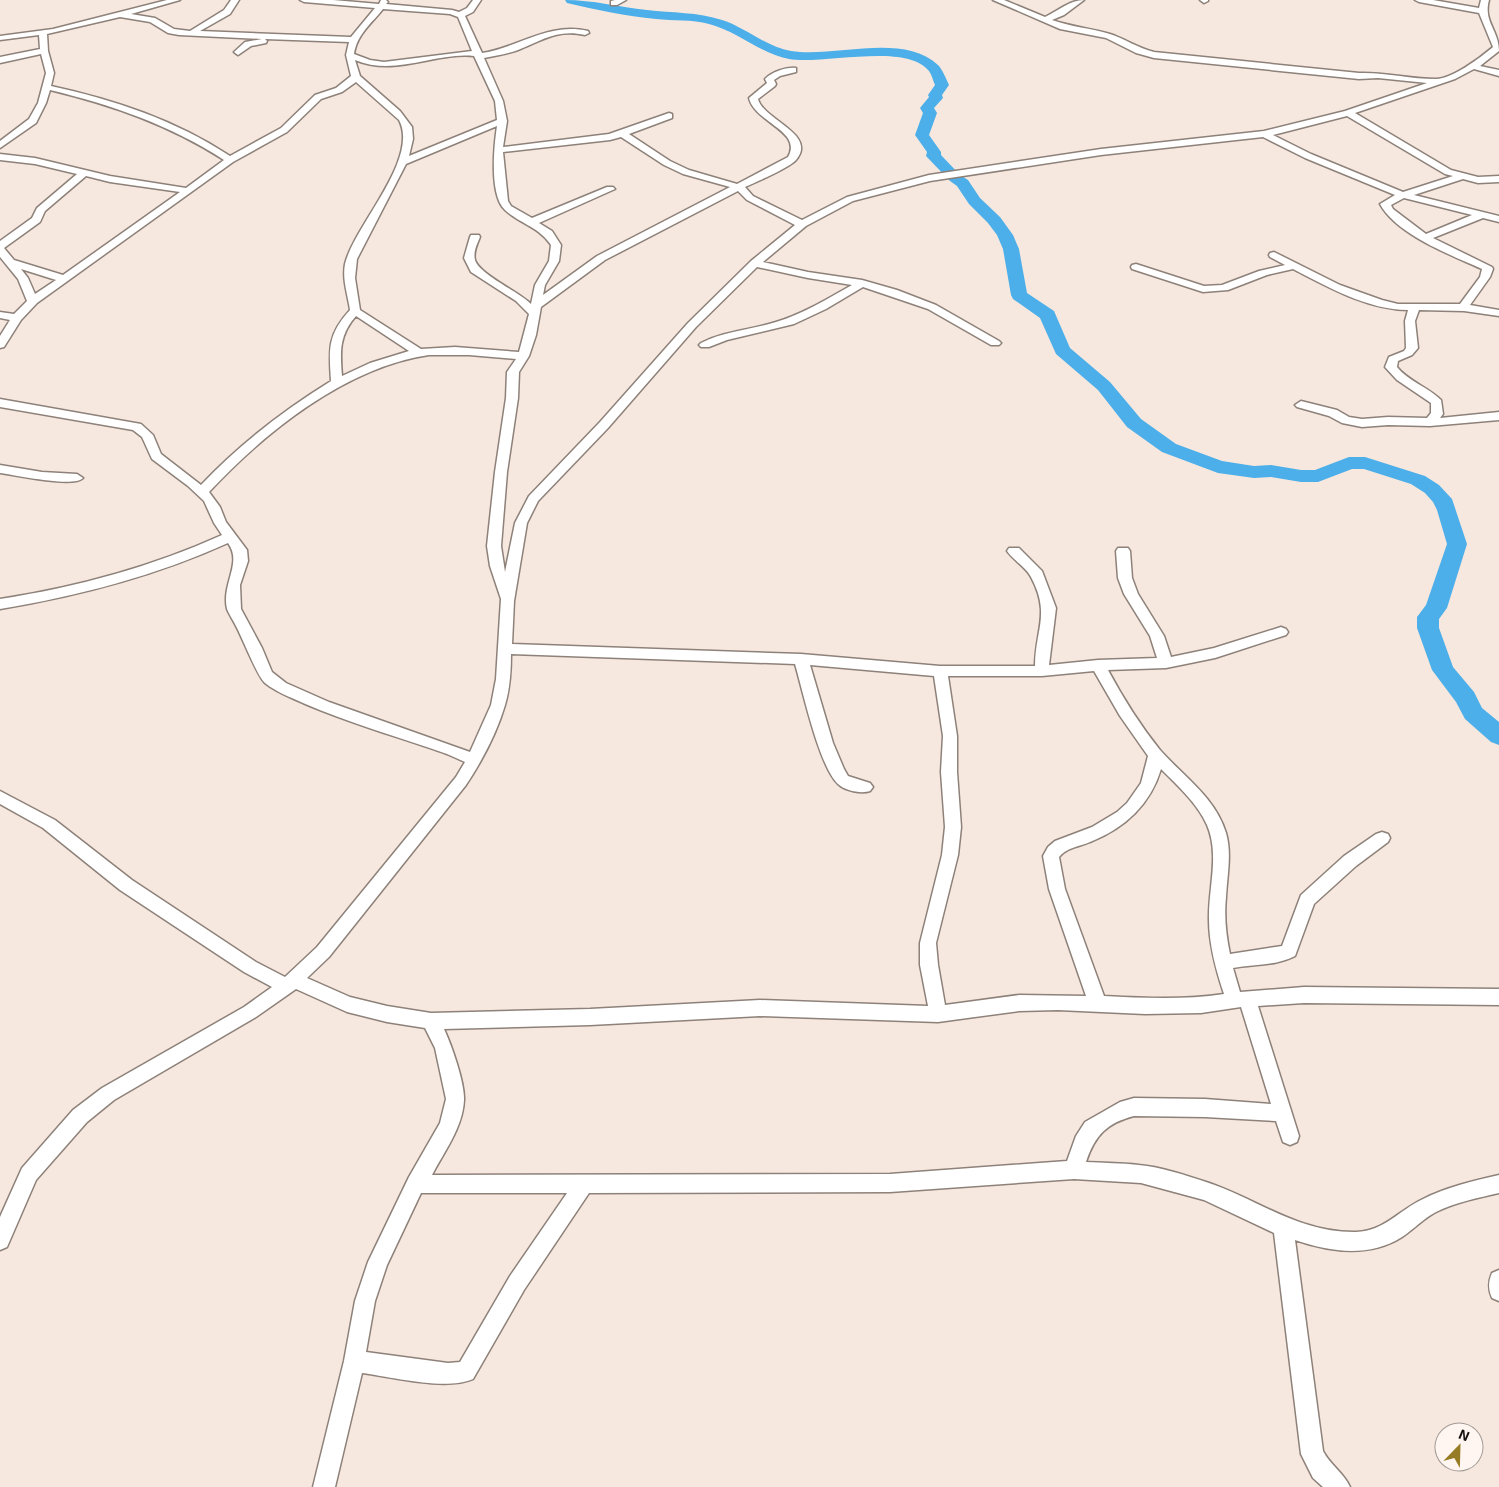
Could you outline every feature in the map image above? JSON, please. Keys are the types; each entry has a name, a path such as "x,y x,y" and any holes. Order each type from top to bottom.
{"street":[{"path":"0,38 43,33 176,0"},
{"path":"192,33 227,12 235,0"},
{"path":"304,0 383,4 460,15 470,10 477,0"},
{"path":"997,0 1044,20 1064,27 1108,36 1139,52 1154,55 1436,82"},
{"path":"1044,20 1061,13 1080,0"},
{"path":"1419,0 1482,11"},
{"path":"2,1232 30,1174 80,1116 108,1094 250,1012 291,983 323,952 462,781 474,760 498,705 503,679 507,601 521,523 533,499 604,425 686,331 755,263 802,224 850,199 899,185 985,168 1101,152 1264,134 1348,113 1436,82 1479,63 1498,48 1482,11 1485,0"},
{"path":"319,11 326,2"},
{"path":"445,12 453,3"},
{"path":"383,4 354,40 350,55 356,77 385,102 407,127 409,133 401,163 380,208 351,260 349,282 355,311 418,352"},
{"path":"152,20 156,5"},
{"path":"119,14 152,20 174,32 354,40"},
{"path":"460,15 467,26 499,101 502,121 498,150 500,192 503,200 508,208 548,234 556,245 554,261 540,285 530,335 523,356 513,372 511,405 494,546 497,566 507,601"},
{"path":"350,55 377,64 411,61 456,54 478,54 518,47 561,29 574,29 585,32"},
{"path":"0,145 33,121 42,103 50,70 44,51 43,33"},
{"path":"238,52 250,44 290,38"},
{"path":"0,60 44,51"},
{"path":"1472,66 1499,73"},
{"path":"535,309 601,258 792,159 798,151 798,146 789,133 758,109 752,102 753,98 772,84 769,79 777,74 793,70"},
{"path":"0,346 17,318 33,301 230,160 277,135 293,122 313,100 339,90 356,77"},
{"path":"46,87 103,101 139,113 189,135 212,147 230,160"},
{"path":"1348,113 1423,159 1460,177 1478,180 1499,180"},
{"path":"498,150 623,134 642,124 669,116"},
{"path":"401,163 502,121"},
{"path":"623,134 654,156 686,172 739,187 750,198 802,224"},
{"path":"1264,134 1308,156 1403,195 1499,219"},
{"path":"0,157 35,162 110,179 189,191"},
{"path":"33,301 23,278 0,250 36,220 42,210 84,173"},
{"path":"1460,177 1403,195 1385,204 1386,207 1425,238 1483,264 1488,269 1485,277 1462,308"},
{"path":"532,222 610,189"},
{"path":"1425,238 1482,215"},
{"path":"475,238 468,254 475,270 535,309"},
{"path":"1274,255 1292,266 1336,287 1379,303 1415,307 1462,308 1499,313"},
{"path":"12,263 64,279"},
{"path":"755,263 808,275 862,283 893,292 932,308 995,344"},
{"path":"1136,267 1202,289 1224,288 1263,273 1292,266"},
{"path":"705,345 729,334 780,325 809,312 862,283"},
{"path":"1415,307 1410,320 1412,348 1408,353 1393,359 1391,367 1395,374 1425,391 1437,402 1437,414 1430,422"},
{"path":"337,382 334,339 342,324 355,311"},
{"path":"0,314 17,318"},
{"path":"201,493 224,468 305,401 337,382 374,364 418,352 443,351 523,356"},
{"path":"0,404 43,409 140,429 151,440 156,456 192,483 214,507 220,523 240,550 241,556 233,585 232,601 234,609 255,648 266,676 280,687 324,706 452,750 474,760"},
{"path":"1301,405 1333,413 1346,420 1362,423 1388,421 1430,422 1499,416"},
{"path":"0,469 42,476 77,478"},
{"path":"0,604 98,584 194,554 230,537"},
{"path":"1014,551 1037,574 1049,608 1048,627 1042,653 1042,671"},
{"path":"1123,551 1125,578 1131,594 1157,636 1166,663"},
{"path":"505,648 801,659 940,671 1042,671 1098,665 1166,663 1215,653 1281,632"},
{"path":"801,659 829,752 840,776 844,781 866,787"},
{"path":"1098,665 1132,725 1156,756 1186,785 1214,821 1220,842 1222,867 1217,910 1223,963 1240,999 1290,1136"},
{"path":"938,1014 929,965 928,943 950,856 953,826 948,772 950,730 940,671"},
{"path":"1098,1004 1057,889 1051,856 1058,846 1084,838 1109,826 1132,809 1146,790 1154,774 1156,756"},
{"path":"0,797 49,824 126,886 250,967 347,1004 387,1014 431,1021 590,1017 751,1008 938,1014 1019,1003 1058,1002 1144,1006 1201,1005 1240,999 1304,995 1499,997"},
{"path":"1223,963 1252,957 1281,955 1289,951 1307,900 1350,861 1382,838"},
{"path":"324,1487 354,1361 365,1301 376,1270 416,1184 449,1125 455,1099 444,1048 431,1021"},
{"path":"1074,1170 1083,1142 1092,1128 1120,1111 1134,1108 1187,1108 1283,1113"},
{"path":"416,1184 890,1183 1074,1170 1141,1174 1206,1191 1283,1227 1320,1239 1357,1242 1378,1238 1394,1231 1428,1206 1456,1194 1499,1184"},
{"path":"354,1361 448,1374 466,1372 517,1283 584,1184"},
{"path":"1283,1227 1312,1454 1321,1470 1339,1487"},
{"path":"1499,1280 1499,1292"}],"waterway":[{"path":"571,0 629,12 710,20 731,28 770,48 790,55 900,53 920,58 934,68 942,85 935,95 936,98 927,108 930,113 922,135 934,152 933,156 955,178 963,183 974,201 994,220 1005,235 1011,249 1019,295 1048,315 1062,350 1104,386 1134,423 1169,448 1218,467 1254,472 1271,471 1301,476 1318,476 1349,463 1365,463 1418,480 1432,489 1442,499 1457,544 1436,608 1428,617 1428,628 1443,670 1466,698 1473,713 1499,736"}]}
